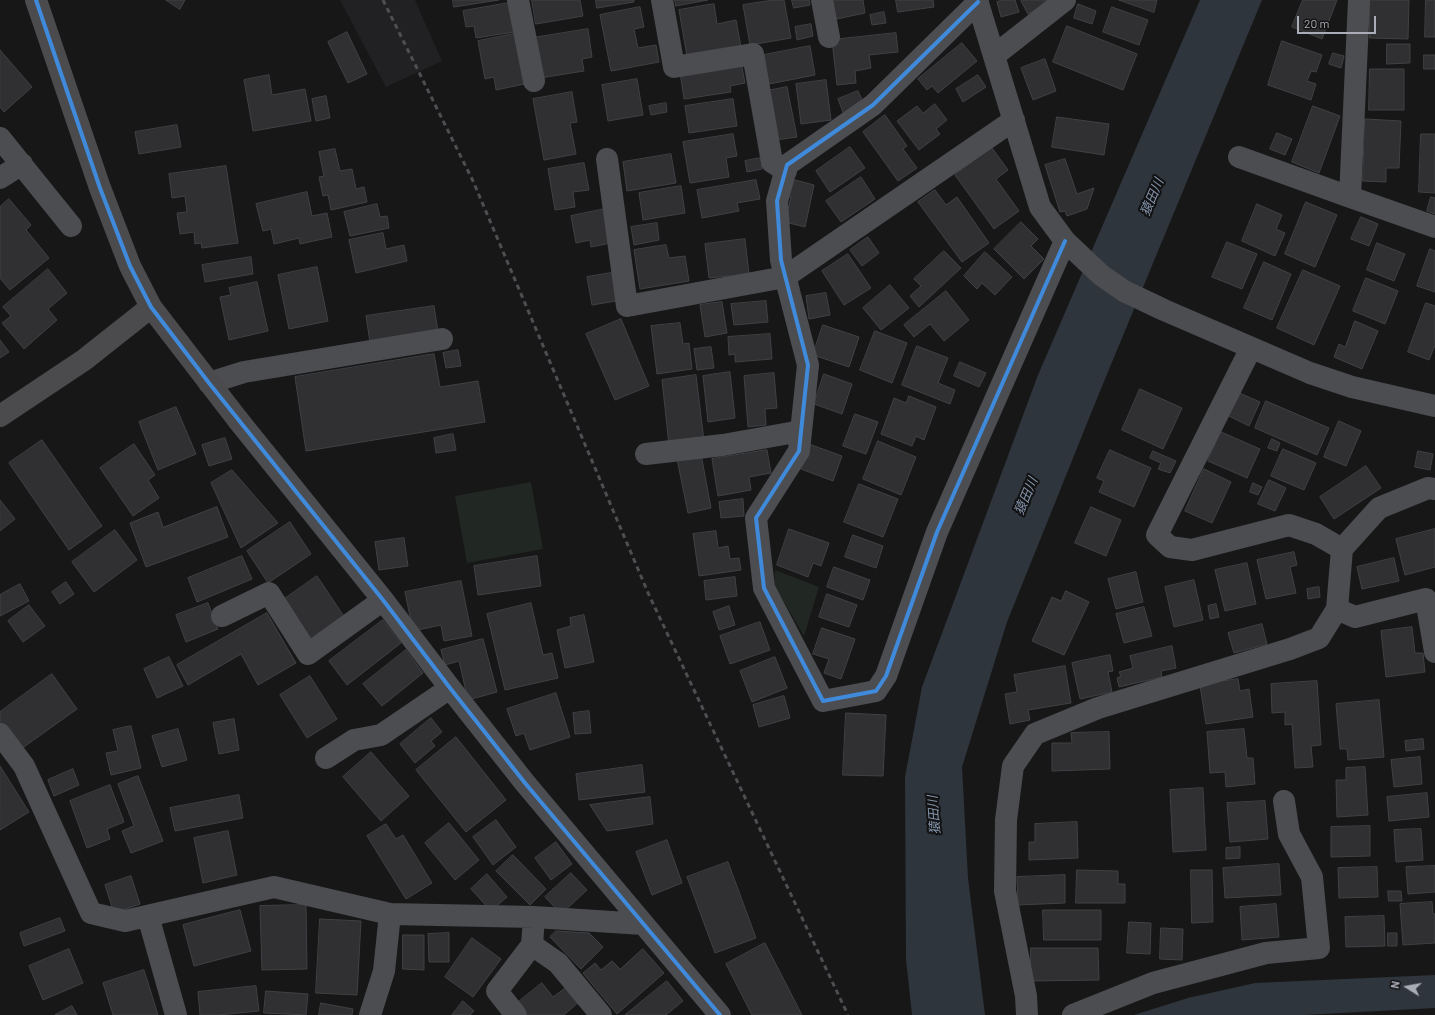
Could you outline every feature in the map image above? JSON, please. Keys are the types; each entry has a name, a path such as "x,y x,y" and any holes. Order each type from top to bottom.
{"street":[{"path":"36,0 103,195 130,266 151,307 238,420 383,600 525,783 720,1015"},
{"path":"518,0 534,81"},
{"path":"662,0 674,66 753,54 772,162 786,171"},
{"path":"822,0 829,37"},
{"path":"995,55 1065,0"},
{"path":"1350,197 1359,0"},
{"path":"1072,248 937,532 886,676 876,691 823,701 764,588 756,518 799,451 808,365 781,260 777,201 787,165 873,105 977,1 995,55 1040,207 1072,248 1101,275 1124,291 1164,310 1310,373 1352,387 1435,406"},
{"path":"607,159 628,306 785,277 1014,120"},
{"path":"0,138 72,226"},
{"path":"1239,157 1435,227"},
{"path":"0,178 22,164"},
{"path":"0,416 84,360 151,307"},
{"path":"209,383 244,372 442,339"},
{"path":"1251,348 1157,535 1170,547 1192,550 1289,525 1316,534 1342,549"},
{"path":"646,454 723,445 801,431"},
{"path":"1027,1015 1026,996 1005,890 1006,820 1013,766 1035,734 1098,708 1290,649 1319,638 1337,609 1342,549 1379,508 1428,488 1435,489"},
{"path":"222,616 269,593 308,654 383,600"},
{"path":"1337,609 1355,617 1426,599 1435,652"},
{"path":"326,758 354,740 381,735 450,688"},
{"path":"0,734 24,766 91,913 124,921 274,887 390,914 534,917 643,924"},
{"path":"1073,1015 1154,983 1266,953 1318,948 1312,877 1289,834 1284,801"},
{"path":"370,1015 384,971 390,914"},
{"path":"148,916 176,1015"},
{"path":"516,1015 497,991 532,945 534,917"},
{"path":"532,945 558,963 601,1015"}],"shaded area":[{"path":"340,0 415,0 442,61 386,87"},
{"path":"531,482 543,549 467,563 455,496"},
{"path":"775,570 819,587 804,636 774,585"}],"water":[{"name":"猿田川","path":"1200,0 1262,0 1098,396 1007,622 962,767 968,878 985,1015 912,1015 906,959 905,777 922,687 1038,375"},
{"path":"1435,975 1435,1008 1304,1015 1134,1015 1188,998 1255,983"}],"building":[{"path":"166,0 185,0 180,9"},
{"path":"453,0 499,0 454,7"},
{"path":"532,0 580,0 583,16 536,24"},
{"path":"596,0 634,0 634,2 597,8"},
{"path":"675,0 708,0 676,6"},
{"path":"774,0 784,0 791,38 750,45 743,5"},
{"path":"792,0 809,0 810,5 794,8"},
{"path":"833,0 863,0 865,13 837,19"},
{"path":"896,0 933,0 934,7 898,12"},
{"path":"1003,0 1015,0 1019,12 1001,17 997,2"},
{"path":"1119,0 1157,0 1154,12"},
{"path":"1303,0 1337,0 1322,39 1292,27"},
{"path":"1370,0 1409,0 1408,39 1370,38"},
{"path":"1426,0 1435,0 1435,37 1425,37"},
{"path":"1021,1 1051,1 1028,14"},
{"path":"509,3 514,32 476,38 474,26 466,27 463,11"},
{"path":"714,4 717,24 736,20 741,47 687,56 679,10"},
{"path":"1078,4 1096,11 1092,24 1074,18"},
{"path":"640,7 644,27 634,29 638,48 656,45 659,62 611,71 600,15"},
{"path":"1112,7 1148,20 1139,45 1103,32"},
{"path":"884,12 886,23 872,25 870,15"},
{"path":"811,24 813,36 797,40 795,27"},
{"path":"1067,26 1137,54 1123,90 1053,62"},
{"path":"588,29 592,57 582,59 584,71 540,78 533,38"},
{"path":"347,32 367,74 348,83 328,42"},
{"path":"519,33 529,83 496,90 494,77 485,79 478,41"},
{"path":"896,33 898,52 869,55 871,68 855,71 856,83 837,85 832,40"},
{"path":"1282,41 1322,55 1316,72 1311,71 1307,81 1316,84 1311,100 1268,85"},
{"path":"962,43 977,61 938,93 932,86 927,90 918,79"},
{"path":"1387,44 1410,44 1410,63 1387,64"},
{"path":"810,46 815,75 769,84 764,55"},
{"path":"0,50 32,87 4,112 0,107"},
{"path":"1333,53 1344,56 1341,68 1329,64"},
{"path":"1424,55 1435,55 1435,69 1424,69"},
{"path":"1045,59 1056,91 1033,100 1021,68"},
{"path":"741,62 745,83 730,86 731,92 684,99 680,72"},
{"path":"1370,69 1404,69 1404,110 1369,110"},
{"path":"269,75 272,95 305,89 311,121 253,131 244,80"},
{"path":"978,75 986,87 963,102 956,89"},
{"path":"637,79 643,115 608,121 602,85"},
{"path":"826,80 831,120 801,124 796,84"},
{"path":"787,87 797,137 776,140 767,91"},
{"path":"858,91 865,106 844,115 838,99"},
{"path":"572,92 577,122 570,123 576,154 544,160 533,99"},
{"path":"326,96 330,118 316,121 312,99"},
{"path":"733,99 737,126 689,133 685,106"},
{"path":"666,103 667,112 651,115 649,106"},
{"path":"935,104 947,120 936,129 940,134 919,150 897,121 917,106 923,113"},
{"path":"1313,106 1340,116 1319,173 1292,162"},
{"path":"885,115 907,146 903,149 917,168 898,181 863,132"},
{"path":"1057,117 1109,124 1104,155 1052,147"},
{"path":"1365,119 1401,121 1399,168 1386,168 1386,182 1363,181"},
{"path":"177,125 181,147 139,154 135,132"},
{"path":"1277,133 1292,139 1285,155 1270,149"},
{"path":"733,134 737,156 726,158 729,177 690,183 683,142"},
{"path":"1421,134 1435,134 1435,193 1419,192"},
{"path":"850,147 865,168 830,192 816,171"},
{"path":"992,148 1008,170 996,179 1019,211 994,229 955,175"},
{"path":"335,149 340,171 352,169 356,189 364,187 367,202 331,210 328,195 323,196 319,177 324,176 319,152"},
{"path":"671,154 676,183 627,191 623,162"},
{"path":"761,158 762,169 747,172 745,161"},
{"path":"1065,159 1077,194 1094,188 1087,209 1067,216 1065,211 1060,212 1045,165"},
{"path":"584,163 589,190 573,192 575,207 555,210 548,169"},
{"path":"226,166 238,243 202,248 201,243 195,244 194,232 180,234 177,213 187,212 185,196 172,198 169,174"},
{"path":"861,177 875,199 841,222 826,201"},
{"path":"791,179 814,185 805,227 785,222 791,197 787,196"},
{"path":"756,180 760,199 737,203 739,211 702,218 697,190"},
{"path":"681,186 685,213 643,220 639,193"},
{"path":"935,190 946,205 957,197 989,243 962,262 918,202"},
{"path":"307,192 312,216 327,213 332,237 300,244 299,238 274,244 271,229 263,231 256,204"},
{"path":"1431,197 1435,198 1435,214 1427,211"},
{"path":"9,199 31,225 26,230 49,258 10,290 0,278 0,207"},
{"path":"1306,202 1337,215 1315,267 1285,254"},
{"path":"377,204 380,217 387,216 389,228 350,236 344,212"},
{"path":"1257,204 1282,215 1276,229 1285,233 1275,256 1242,241"},
{"path":"605,209 611,243 591,247 590,240 576,243 571,216"},
{"path":"1361,217 1378,224 1369,246 1351,239"},
{"path":"1021,222 1038,239 1031,246 1044,259 1024,279 994,249"},
{"path":"657,223 659,240 634,245 631,227"},
{"path":"383,233 386,249 404,245 407,261 356,273 349,240"},
{"path":"868,237 879,253 862,266 850,250"},
{"path":"745,239 749,274 709,278 705,244"},
{"path":"1227,242 1257,254 1242,289 1212,277"},
{"path":"1377,243 1405,254 1394,281 1367,270"},
{"path":"666,245 669,258 685,256 689,281 640,289 634,250"},
{"path":"1430,249 1435,251 1435,292 1417,286"},
{"path":"944,251 961,268 919,307 910,296 921,286 914,279"},
{"path":"985,252 1012,277 995,295 982,283 977,289 964,276"},
{"path":"848,254 871,288 844,305 822,271"},
{"path":"251,257 253,274 205,282 202,265"},
{"path":"1264,262 1291,274 1272,320 1244,308"},
{"path":"317,267 328,321 289,329 278,275"},
{"path":"48,269 67,293 48,309 57,320 24,349 2,323 11,316 3,307"},
{"path":"1303,270 1340,286 1314,345 1277,328"},
{"path":"617,272 622,300 592,305 587,277"},
{"path":"1366,278 1398,291 1385,324 1353,311"},
{"path":"257,282 268,331 229,340 220,297 231,295 229,288"},
{"path":"890,285 909,308 881,330 863,308"},
{"path":"946,291 969,320 944,341 930,324 914,337 904,325"},
{"path":"826,293 830,315 809,319 806,296"},
{"path":"766,301 768,322 734,325 731,304"},
{"path":"722,302 727,333 705,337 700,305"},
{"path":"1426,303 1435,306 1435,345 1429,360 1408,352"},
{"path":"434,306 438,332 370,342 366,316"},
{"path":"621,319 649,386 615,400 586,334"},
{"path":"1355,321 1378,331 1362,369 1334,357 1339,344 1345,347"},
{"path":"680,323 683,344 689,343 692,369 657,374 651,326"},
{"path":"823,325 859,337 849,367 813,355"},
{"path":"875,331 907,343 892,383 860,370"},
{"path":"770,334 772,359 735,362 735,354 729,355 728,337"},
{"path":"0,340 9,352 0,358"},
{"path":"917,346 948,358 938,383 955,390 950,404 902,385"},
{"path":"711,347 714,368 697,370 694,349"},
{"path":"458,350 461,366 446,368 443,353"},
{"path":"434,354 440,387 478,381 485,422 306,451 295,377"},
{"path":"960,362 986,373 979,387 954,376"},
{"path":"730,372 735,418 708,422 703,376"},
{"path":"774,373 777,408 765,409 766,425 748,427 744,376"},
{"path":"824,374 852,384 842,414 814,404"},
{"path":"696,375 704,441 669,445 662,380"},
{"path":"1140,389 1182,408 1163,449 1122,430"},
{"path":"1237,392 1260,402 1249,426 1227,415"},
{"path":"909,396 936,407 924,440 916,436 912,446 881,434 894,398 906,403"},
{"path":"1266,401 1329,428 1317,455 1255,428"},
{"path":"176,407 196,454 158,470 139,422"},
{"path":"855,414 878,422 866,454 843,446"},
{"path":"1339,421 1361,431 1346,466 1324,457"},
{"path":"1221,432 1260,449 1247,478 1208,461"},
{"path":"453,434 456,450 436,453 434,438"},
{"path":"225,438 232,459 209,466 202,445"},
{"path":"1272,439 1280,443 1277,451 1268,448"},
{"path":"42,440 102,526 69,550 9,463"},
{"path":"878,441 916,457 901,495 863,479"},
{"path":"134,444 155,475 148,480 159,498 133,516 100,468"},
{"path":"809,444 842,456 833,481 801,469"},
{"path":"1283,449 1316,463 1304,490 1271,476"},
{"path":"767,450 771,473 749,477 751,490 718,496 712,459"},
{"path":"1110,450 1151,468 1134,507 1099,492 1104,481 1097,478"},
{"path":"1153,451 1176,461 1170,473 1158,469 1161,463 1150,458"},
{"path":"1418,451 1433,454 1430,470 1415,467"},
{"path":"701,454 711,508 688,513 677,459"},
{"path":"1366,466 1381,488 1334,519 1320,497"},
{"path":"1204,469 1231,482 1212,523 1185,511"},
{"path":"232,470 278,523 241,548 211,483"},
{"path":"1269,480 1286,488 1275,511 1258,504"},
{"path":"1253,483 1262,487 1258,495 1250,492"},
{"path":"859,484 898,499 883,537 844,522"},
{"path":"743,499 744,516 721,518 719,502"},
{"path":"0,500 15,519 0,531"},
{"path":"217,507 228,537 146,567 130,523 158,512 163,527"},
{"path":"1091,507 1121,520 1106,556 1075,543"},
{"path":"290,522 311,554 268,583 247,551"},
{"path":"789,529 829,543 821,566 813,563 808,577 777,565"},
{"path":"1435,529 1435,567 1405,575 1396,539"},
{"path":"115,530 137,560 94,592 72,562"},
{"path":"716,531 718,548 728,546 730,559 739,558 741,570 699,576 693,534"},
{"path":"853,535 883,546 876,568 845,557"},
{"path":"404,538 408,566 379,570 375,542"},
{"path":"1294,552 1297,565 1290,567 1296,593 1266,599 1257,560"},
{"path":"242,556 252,579 197,602 188,578"},
{"path":"537,556 541,586 478,595 474,566"},
{"path":"1394,558 1399,581 1362,589 1357,567"},
{"path":"1247,563 1256,604 1225,611 1215,570"},
{"path":"834,567 870,580 863,600 827,587"},
{"path":"1136,572 1143,602 1116,609 1108,579"},
{"path":"317,576 345,618 311,641 283,600"},
{"path":"735,577 737,596 706,600 704,581"},
{"path":"1194,580 1203,620 1174,627 1165,587"},
{"path":"461,581 472,636 444,641 441,625 413,631 405,592"},
{"path":"66,582 74,594 60,604 52,592"},
{"path":"20,584 29,601 0,616 0,595"},
{"path":"1319,587 1320,597 1308,599 1307,589"},
{"path":"1066,591 1089,602 1064,655 1032,641 1052,597 1061,601"},
{"path":"827,594 857,605 849,627 819,617"},
{"path":"208,603 218,629 186,642 176,615"},
{"path":"531,603 543,655 552,653 558,678 505,690 487,614"},
{"path":"1216,604 1219,617 1210,619 1208,606"},
{"path":"29,605 45,626 23,642 8,621"},
{"path":"729,606 735,625 719,630 713,612"},
{"path":"1144,607 1152,636 1124,643 1116,614"},
{"path":"267,613 296,663 258,685 241,654 188,685 177,665"},
{"path":"584,615 594,662 565,668 557,630 571,626 570,618"},
{"path":"383,620 401,643 347,685 329,661"},
{"path":"760,622 770,650 730,664 720,636"},
{"path":"1262,624 1267,644 1234,653 1228,633"},
{"path":"1412,627 1415,653 1423,653 1425,672 1386,677 1381,631"},
{"path":"822,628 855,639 841,679 824,673 829,659 813,654"},
{"path":"483,639 497,692 468,700 459,661 445,665 441,650"},
{"path":"1172,646 1176,668 1161,671 1162,677 1119,687 1117,678 1121,676 1119,672 1133,668 1130,656"},
{"path":"406,650 423,673 382,706 363,684"},
{"path":"1110,655 1113,671 1108,672 1112,692 1080,699 1072,663"},
{"path":"169,657 183,686 157,698 144,669"},
{"path":"775,657 787,688 752,702 740,671"},
{"path":"1065,666 1071,703 1028,710 1030,720 1010,724 1005,694 1017,692 1014,675"},
{"path":"52,674 77,709 21,749 0,721 0,712"},
{"path":"310,676 337,719 307,738 280,695"},
{"path":"1238,679 1240,691 1249,689 1253,717 1206,724 1200,685"},
{"path":"1317,681 1321,745 1311,746 1313,767 1295,768 1292,724 1285,725 1285,712 1272,713 1271,684"},
{"path":"556,693 570,737 530,750 524,733 516,736 507,709"},
{"path":"784,696 790,718 759,727 753,705"},
{"path":"1379,700 1384,757 1348,760 1347,749 1340,749 1336,704"},
{"path":"589,711 591,733 575,734 573,713"},
{"path":"846,713 886,715 883,776 843,775"},
{"path":"431,718 442,732 431,741 435,746 415,763 400,744"},
{"path":"234,719 239,750 219,754 213,723"},
{"path":"131,726 141,768 111,775 106,753 118,751 113,730"},
{"path":"178,729 187,760 162,767 152,736"},
{"path":"1244,729 1247,758 1253,758 1255,784 1226,787 1225,772 1210,773 1207,732"},
{"path":"1109,732 1110,769 1052,771 1052,743 1072,743 1071,733"},
{"path":"456,737 506,800 466,832 416,770"},
{"path":"1423,739 1424,749 1406,751 1405,741"},
{"path":"371,752 409,796 381,821 343,777"},
{"path":"1420,757 1422,784 1394,787 1391,760"},
{"path":"642,765 645,792 579,800 576,774"},
{"path":"0,766 29,812 0,830"},
{"path":"1365,767 1368,815 1337,817 1336,780 1346,780 1346,768"},
{"path":"73,769 79,785 54,796 48,780"},
{"path":"138,776 163,841 131,853 122,831 134,826 118,784"},
{"path":"110,785 124,822 107,829 110,839 87,848 70,801"},
{"path":"1203,788 1206,850 1173,852 1170,790"},
{"path":"1427,793 1429,817 1389,821 1387,797"},
{"path":"239,795 243,818 175,831 170,808"},
{"path":"650,797 653,824 607,831 590,805"},
{"path":"1265,801 1268,839 1230,842 1227,803"},
{"path":"496,820 516,847 493,865 473,837"},
{"path":"1077,822 1078,858 1029,860 1029,842 1035,842 1035,824"},
{"path":"449,823 479,860 455,880 425,843"},
{"path":"386,824 396,839 403,835 432,883 406,899 367,836"},
{"path":"1370,826 1370,856 1331,857 1331,827"},
{"path":"1421,829 1423,860 1396,862 1394,830"},
{"path":"228,831 237,875 203,883 194,838"},
{"path":"667,840 682,883 652,895 636,852"},
{"path":"556,842 572,864 551,880 535,858"},
{"path":"1240,847 1240,858 1226,859 1226,848"},
{"path":"513,855 546,889 530,905 496,871"},
{"path":"728,862 756,938 715,953 687,877"},
{"path":"1279,864 1281,895 1225,898 1223,868"},
{"path":"1435,866 1435,892 1408,894 1406,867"},
{"path":"1377,867 1378,897 1339,898 1338,868"},
{"path":"1077,870 1118,871 1118,884 1125,884 1125,903 1076,903"},
{"path":"1191,870 1212,870 1213,922 1192,923"},
{"path":"571,873 587,890 561,914 545,897"},
{"path":"487,874 507,897 491,911 471,889"},
{"path":"1065,875 1065,903 1018,905 1017,877"},
{"path":"131,876 140,904 114,913 105,885"},
{"path":"1388,891 1401,891 1402,901 1389,901"},
{"path":"1432,902 1433,914 1435,914 1435,943 1403,945 1400,904"},
{"path":"1276,904 1279,937 1242,940 1240,907"},
{"path":"306,905 307,969 262,970 260,906"},
{"path":"240,910 251,951 194,966 183,925"},
{"path":"1043,910 1101,910 1101,940 1044,940"},
{"path":"1384,916 1385,946 1346,947 1345,917"},
{"path":"60,918 65,931 24,946 20,933"},
{"path":"320,919 361,921 357,995 316,993"},
{"path":"1129,922 1151,923 1150,954 1127,953"},
{"path":"1161,928 1183,929 1182,960 1160,959"},
{"path":"556,931 589,933 603,947 581,969 550,937"},
{"path":"449,933 449,962 429,962 428,934"},
{"path":"1388,933 1397,933 1397,946 1388,946"},
{"path":"403,935 424,935 424,970 403,969"},
{"path":"472,938 501,959 473,997 445,977"},
{"path":"765,943 802,1015 752,1015 726,964"},
{"path":"1031,948 1098,948 1099,980 1031,981"},
{"path":"69,949 83,983 43,1000 29,966"},
{"path":"643,949 664,973 617,1014 583,973 595,963 601,970 612,961 620,969"},
{"path":"144,970 158,1015 113,1015 103,983"},
{"path":"667,981 683,1001 666,1015 625,1015"},
{"path":"542,983 553,997 568,986 580,1001 564,1015 525,1015 516,1004"},
{"path":"256,986 259,1011 218,1015 200,1015 198,992"},
{"path":"266,991 308,994 306,1015 264,1013"},
{"path":"463,1001 474,1011 470,1015 452,1015"},
{"path":"321,1003 353,1009 352,1015 319,1015"},
{"path":"72,1006 77,1015 55,1015"}],"railway":[{"path":"383,0 473,181 649,595 848,1015"}],"cycle path":[{"path":"36,0 100,188 130,266 151,307 209,383 383,600 525,783 720,1015"},
{"path":"978,2 873,105 787,165 777,201 781,260 808,365 799,451 756,518 764,588 823,701 876,691 886,676 937,532 1065,241"}]}
